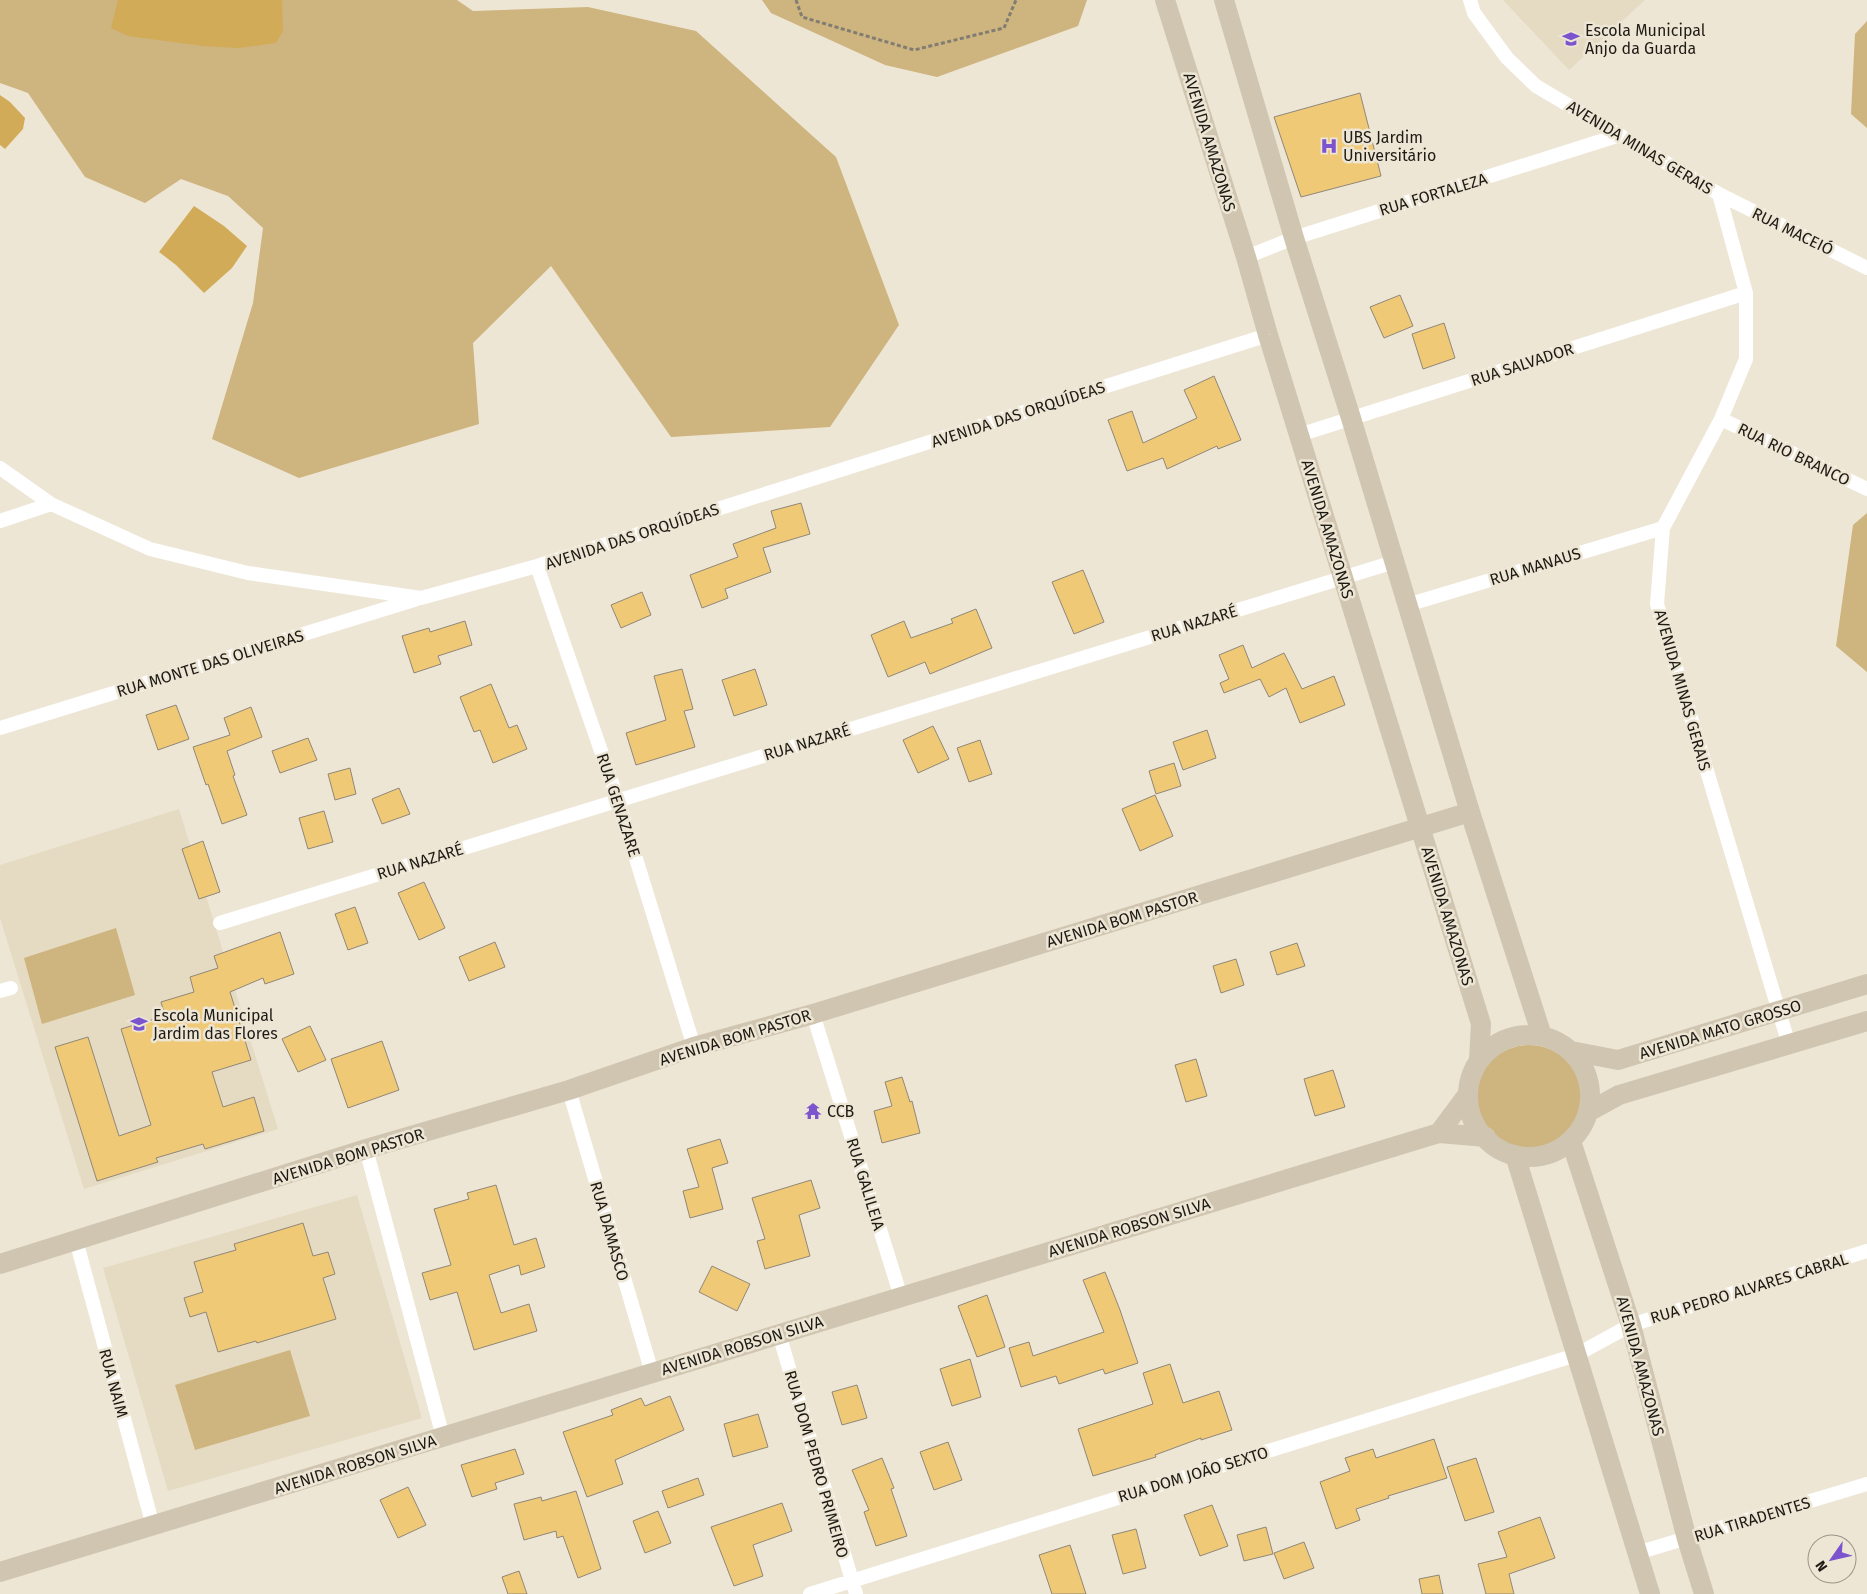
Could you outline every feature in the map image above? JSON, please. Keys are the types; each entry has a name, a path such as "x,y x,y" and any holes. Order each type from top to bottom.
{"street":[{"name":"AVENIDA AMAZONAS","path":"1165,0 1246,257 1342,577 1481,1024 1479,1059"},
{"path":"1224,0 1294,238 1351,418 1470,812 1542,1036"},
{"name":"AVENIDA MINAS GERAIS","path":"1470,0 1474,13 1507,58 1536,86 1719,194 1746,293 1746,359 1721,419 1663,528 1657,604 1789,1045"},
{"name":"RUA FORTALEZA","path":"1246,257 1294,238 1620,135"},
{"name":"RUA MACEIÓ","path":"1719,194 1867,268"},
{"name":"RUA SALVADOR","path":"1299,435 1746,293"},
{"name":"AVENIDA DAS ORQUÍDEAS","path":"0,468 51,504 150,549 248,573 421,598 538,566 1268,335"},
{"name":"RUA RIO BRANCO","path":"1721,419 1867,489"},
{"path":"0,521 51,504"},
{"name":"RUA MANAUS","path":"1407,605 1663,528"},
{"name":"RUA NAZARÉ","path":"220,923 1394,562"},
{"name":"RUA GENAZARE","path":"538,566 618,800 694,1047"},
{"name":"RUA MONTE DAS OLIVEIRAS","path":"0,728 421,598"},
{"name":"AVENIDA BOM PASTOR","path":"0,1264 366,1149 569,1090 694,1047 813,1014 1470,812"},
{"name":"AVENIDA MATO GROSSO","path":"1571,1051 1618,1060 1867,984"},
{"name":"RUA GALILEIA","path":"813,1014 901,1296"},
{"name":"AVENIDA MATO GROSSO","path":"1588,1112 1619,1095 1867,1021"},
{"path":"1525,1034 1542,1036 1558,1041 1571,1051 1581,1064 1588,1079 1590,1096 1588,1112 1582,1128 1571,1141 1554,1152 1535,1157 1515,1155 1495,1146 1480,1132 1470,1113 1468,1094 1471,1076 1479,1059 1508,1038 1525,1034"},
{"name":"RUA DAMASCO","path":"569,1090 652,1373"},
{"path":"1439,1133 1468,1094"},
{"name":"AVENIDA ROBSON SILVA","path":"0,1572 1439,1133 1486,1137"},
{"name":"AVENIDA AMAZONAS","path":"1571,1141 1631,1325 1687,1539 1704,1594"},
{"path":"366,1149 443,1437"},
{"path":"1515,1155 1650,1594"},
{"name":"RUA NAIM","path":"76,1240 153,1526"},
{"name":"RUA PEDRO ALVARES CABRAL","path":"1576,1355 1631,1325 1867,1251"},
{"name":"RUA DOM PEDRO PRIMEIRO","path":"779,1334 854,1588"},
{"name":"RUA DOM JOÃO SEXTO","path":"810,1594 854,1588 1576,1355"},
{"name":"RUA TIRADENTES","path":"1637,1553 1867,1484"}],"path":[{"path":"796,0 802,17 914,50 1004,28 1016,0"}],"shaded area":[{"path":"0,0 457,0 473,11 588,7 696,31 836,157 899,325 830,427 671,437 551,266 473,343 479,424 299,478 212,439 253,303 263,228 228,196 181,179 145,203 85,177 28,93 0,83"},
{"path":"118,0 282,0 283,31 276,43 238,48 203,46 128,36 111,28"},
{"path":"762,0 1087,0 1078,26 937,77 885,65 771,13"},
{"name":"Escola Municipal Anjo da Guarda","path":"1503,0 1645,0 1569,70"},
{"path":"1867,21 1867,128 1851,114 1855,34"},
{"path":"0,95 10,102 25,118 23,129 5,149 0,145"},
{"path":"194,206 224,226 247,246 232,268 204,293 176,265 159,252"},
{"path":"1867,513 1867,672 1836,646 1853,525"},
{"name":"Escola Municipal Jardim das Flores","path":"179,809 278,1129 84,1189 0,918 0,865"},
{"path":"116,928 135,995 42,1024 24,958"},
{"path":"1529,1045 1549,1049 1566,1061 1578,1078 1582,1098 1578,1118 1566,1135 1549,1147 1529,1151 1509,1147 1492,1135 1480,1118 1476,1098 1480,1078 1492,1061 1509,1049"},
{"path":"357,1195 422,1418 168,1491 103,1268"},
{"path":"290,1350 310,1416 195,1450 175,1385"}],"building":[{"name":"UBS Jardim Universitário","path":"1360,93 1381,176 1301,197 1274,117"},
{"path":"1400,295 1413,326 1384,338 1370,307"},
{"path":"1444,323 1455,358 1423,369 1412,334"},
{"path":"1214,376 1241,440 1218,449 1217,446 1167,469 1163,458 1127,471 1108,420 1132,411 1143,443 1197,418 1184,390"},
{"path":"801,503 810,534 763,548 771,572 725,589 728,598 702,608 690,575 738,557 733,544 776,528 771,511"},
{"path":"1083,570 1104,622 1074,634 1052,582"},
{"path":"642,592 651,615 621,628 611,605"},
{"path":"976,609 992,648 930,674 925,662 888,677 871,635 904,621 911,638 953,623 951,619"},
{"path":"465,621 472,645 438,656 441,664 414,673 402,636 429,628 430,632"},
{"path":"1243,645 1252,668 1284,653 1302,689 1334,676 1345,705 1300,723 1286,688 1269,697 1260,679 1224,693 1220,683 1229,679 1219,655"},
{"path":"682,669 693,709 684,711 695,747 636,765 626,733 666,720 654,676"},
{"path":"755,669 767,705 734,716 722,680"},
{"path":"491,684 509,728 517,725 527,749 493,763 480,730 474,732 460,697"},
{"path":"176,705 189,739 158,750 146,715"},
{"path":"251,707 262,737 227,751 235,775 233,776 247,815 222,824 193,747 230,735 224,718"},
{"path":"933,726 949,759 918,773 903,740"},
{"path":"1207,730 1216,758 1183,770 1173,742"},
{"path":"308,738 317,760 280,773 272,751"},
{"path":"980,740 992,774 969,782 957,748"},
{"path":"1174,763 1181,786 1156,794 1149,771"},
{"path":"350,768 356,794 335,800 328,774"},
{"path":"399,788 410,814 382,824 372,799"},
{"path":"1155,795 1173,836 1140,851 1122,809"},
{"path":"324,811 333,842 308,849 299,818"},
{"path":"203,841 220,892 199,899 182,849"},
{"path":"424,882 445,928 419,940 398,893"},
{"path":"355,907 368,943 348,950 335,914"},
{"path":"280,932 294,974 265,984 263,978 230,992 251,1060 212,1072 223,1107 254,1097 264,1131 205,1149 203,1144 156,1158 158,1162 97,1181 55,1047 88,1037 119,1136 151,1125 121,1029 165,1016 161,1002 194,992 190,977 218,968 214,956"},
{"path":"495,942 505,967 469,981 459,957"},
{"path":"1297,943 1305,966 1277,975 1270,952"},
{"path":"1236,959 1244,985 1221,993 1213,966"},
{"path":"310,1026 326,1060 298,1072 282,1039"},
{"path":"382,1041 399,1090 348,1108 331,1059"},
{"path":"1196,1059 1207,1096 1186,1102 1175,1065"},
{"path":"1333,1070 1345,1107 1315,1116 1304,1079"},
{"path":"902,1077 910,1102 912,1101 920,1133 882,1143 874,1111 892,1106 885,1082"},
{"path":"720,1139 728,1163 712,1168 723,1209 690,1218 683,1191 699,1187 687,1149"},
{"path":"811,1180 820,1208 799,1215 810,1256 765,1269 757,1241 765,1239 752,1198"},
{"path":"496,1185 514,1245 536,1238 545,1267 521,1275 519,1265 489,1275 501,1313 529,1304 537,1331 474,1350 457,1292 430,1300 422,1273 451,1265 434,1209 469,1199 467,1193"},
{"path":"303,1223 313,1256 328,1252 335,1274 323,1278 336,1319 257,1343 256,1341 218,1352 206,1312 190,1317 184,1298 203,1292 194,1262 236,1250 234,1244"},
{"path":"712,1266 750,1284 737,1311 699,1292"},
{"path":"1105,1272 1138,1363 1105,1374 1103,1369 1059,1384 1056,1376 1021,1387 1009,1348 1029,1342 1033,1356 1104,1332 1083,1280"},
{"path":"987,1295 1005,1347 977,1357 958,1306"},
{"path":"970,1359 981,1397 952,1406 940,1369"},
{"path":"1170,1364 1183,1403 1219,1391 1232,1430 1201,1440 1201,1438 1155,1455 1156,1457 1093,1476 1078,1429 1153,1404 1143,1373"},
{"path":"857,1385 867,1418 842,1425 832,1392"},
{"path":"670,1396 684,1430 615,1460 623,1484 587,1497 563,1432 613,1415 611,1410 641,1398 645,1406"},
{"path":"758,1414 768,1447 733,1457 724,1424"},
{"path":"1434,1439 1447,1478 1388,1496 1389,1498 1356,1509 1360,1520 1336,1529 1320,1482 1350,1471 1345,1458 1373,1449 1376,1458"},
{"path":"948,1442 962,1480 934,1490 920,1452"},
{"path":"515,1449 524,1474 495,1483 497,1489 472,1497 461,1465"},
{"path":"882,1458 894,1488 891,1489 907,1536 876,1546 864,1512 869,1510 852,1470"},
{"path":"1476,1458 1494,1512 1465,1521 1447,1467"},
{"path":"698,1478 704,1495 668,1508 662,1491"},
{"path":"408,1487 426,1525 398,1538 380,1500"},
{"path":"576,1491 601,1569 578,1578 563,1536 557,1538 556,1531 524,1540 514,1504 541,1497 542,1501"},
{"path":"782,1503 792,1531 753,1545 763,1576 734,1586 711,1527"},
{"path":"1212,1505 1228,1546 1200,1556 1184,1515"},
{"path":"658,1511 671,1543 645,1553 633,1521"},
{"path":"1540,1517 1555,1558 1509,1574 1514,1594 1486,1594 1478,1564 1507,1557 1498,1532"},
{"path":"1266,1527 1273,1554 1244,1561 1237,1535"},
{"path":"1136,1529 1146,1568 1123,1574 1112,1535"},
{"path":"1304,1542 1314,1568 1284,1579 1274,1553"},
{"path":"1070,1545 1086,1594 1052,1594 1039,1555"},
{"path":"519,1571 527,1594 508,1594 502,1577"},
{"path":"1439,1575 1443,1594 1422,1594 1419,1579"}],"place":[{"name":"Escola Municipal Anjo da Guarda","path":"1571,39"},
{"name":"UBS Jardim Universitário","path":"1329,146"},
{"name":"Escola Municipal Jardim das Flores","path":"139,1024"},
{"name":"CCB","path":"813,1111"}]}
